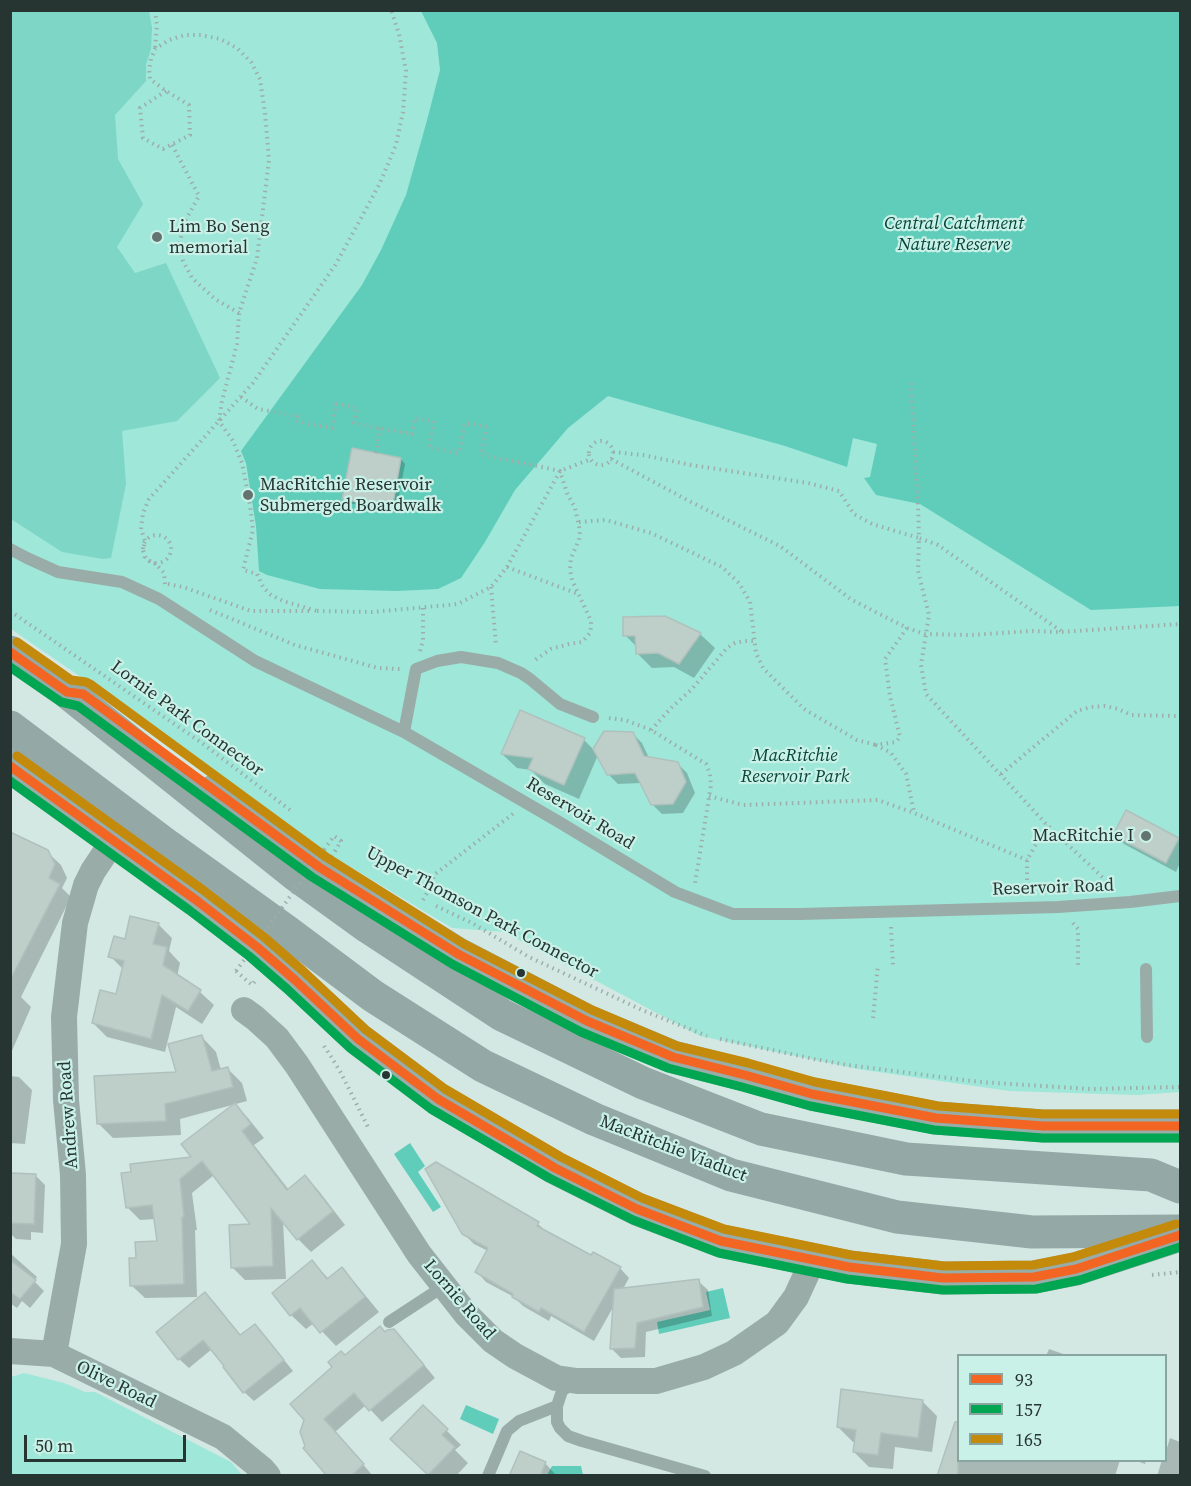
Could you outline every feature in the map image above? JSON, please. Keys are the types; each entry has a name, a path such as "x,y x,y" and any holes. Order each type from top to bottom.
{"highway":[{"path":"10,652 67,692 368,927 502,1015 643,1083 761,1129 906,1159 1171,1177"},
{"name":"MacRitchie Viaduct","path":"10,727 373,996 483,1066 594,1119 732,1175 897,1217 1032,1232 1180,1233"}],"main road":[{"path":"67,692 83,694 318,867 458,954 587,1021 673,1057 812,1094 936,1118 1043,1126 1180,1126"},
{"path":"10,766 196,900 257,947 358,1039 438,1099 555,1168 637,1209 721,1241 849,1267 943,1278 1034,1277 1076,1269 1180,1233"}],"street":[{"name":"Andrew Road","path":"54,1354 74,1244 73,1174 66,1100 64,1017 75,923 86,885 113,841"},
{"name":"Lornie Road","path":"244,1010 277,1038 419,1254 466,1314 493,1341 530,1365 556,1378 577,1381 656,1381 704,1367 734,1353 777,1323 796,1297 813,1260"},
{"path":"10,1351 54,1354"},
{"name":"Olive Road","path":"54,1354 222,1437 268,1476"}],"lane":[{"name":"Reservoir Road","path":"10,549 58,572 122,582 159,599 255,662 404,732 675,892 733,914 1058,907 1130,903 1180,896"},
{"path":"404,732 416,669 461,657 498,663 530,679 560,704 593,717"},
{"path":"1146,969 1147,1037"},
{"path":"389,1322 444,1286"},
{"path":"577,1381 562,1391 557,1406 557,1422 568,1436 582,1442 705,1476"},
{"path":"488,1476 507,1431 519,1421 557,1406"}],"path":[{"path":"155,10 157,25 155,49 149,69 150,79 166,92 189,105 190,135 163,149 143,138 140,108 166,92"},
{"path":"145,541 141,529 142,513 149,500 253,383 336,264 379,185 396,145 403,112 406,71 399,34 391,10"},
{"path":"155,49 169,40 185,35 201,35 220,39 237,48 251,62 260,79 269,160 257,258 239,313 237,344 222,400 219,421 233,441 242,463 250,505 253,530 243,570 257,574 263,587 271,595 317,611"},
{"path":"172,145 199,196 184,223 180,242 183,261 192,278 214,298 239,313"},
{"path":"910,383 918,505 918,571 929,615 921,665 926,694 1047,825 1130,903"},
{"path":"240,397 258,409 297,416 296,421 332,428 336,404 357,408 354,423 412,434 415,418 434,421 429,447 459,453 465,423 486,427 481,454 560,471 591,459"},
{"path":"376,453 380,428"},
{"path":"606,442 611,446 613,452 611,459 605,464 597,464 591,459 590,447 594,443 606,442"},
{"path":"613,452 808,483 839,491 854,514 872,525 919,537 938,546 1062,632"},
{"path":"611,459 780,546 852,600 907,628 925,634 1062,632 1180,624"},
{"path":"521,674 535,660 551,650 582,642 590,633 591,621 572,580 570,569 571,558 579,540 579,522 560,471"},
{"path":"166,584 183,587 251,611 372,612 458,604 491,587 507,567 560,471"},
{"path":"579,522 606,520 651,533 722,567 739,583 750,603 756,653 764,668 804,708 857,740 876,745 891,753 906,774 914,813"},
{"path":"156,564 169,557 171,548 167,539 158,535 148,537 143,545 144,555 148,561 156,564 164,573 166,584 159,599"},
{"path":"507,567 579,594"},
{"path":"491,587 498,663"},
{"path":"200,606 295,645 378,668 416,669 423,640 423,607"},
{"name":"Lornie Park Connector","path":"10,611 202,743 294,812"},
{"path":"876,745 896,742 900,737 890,696 885,659 907,628"},
{"path":"651,730 727,648 735,643 754,641"},
{"path":"1001,774 1077,711 1105,706 1137,715 1180,716"},
{"path":"593,717 625,720 651,730 706,764 711,785 697,872"},
{"path":"709,796 743,805 879,800 1027,860"},
{"name":"Upper Thomson Park Connector","path":"526,803 434,874 432,884 423,900 471,923 529,957 642,1010 706,1035 847,1065 991,1083 1091,1089 1180,1087"},
{"path":"1027,908 1027,860 1047,825"},
{"path":"236,971 333,836 341,841 332,856"},
{"path":"330,840 339,847 343,855"},
{"path":"1058,907 1078,929 1078,969"},
{"path":"892,945 893,965"},
{"path":"873,1018 878,965"},
{"path":"305,1078 358,1039"},
{"path":"344,1080 370,1133"}],"green space":[{"name":"MacRitchie Reservoir Park","path":"10,11 1180,11 1180,1092 1137,1095 1009,1091 858,1069 700,1036 504,932 452,928 296,834 174,741 11,629"},
{"path":"24,1373 64,1383 85,1392 95,1392 231,1462 242,1475 11,1475 11,1377"}],"shaded area":[{"path":"10,11 149,11 152,28 151,49 146,64 146,81 115,115 118,159 143,204 117,247 135,273 166,263 220,378 177,421 122,431 126,484 111,558 103,559 62,552 11,519"},
{"name":"Central Catchment Nature Reserve","path":"421,11 1180,11 1180,606 1091,610 920,504 876,495 864,478 870,477 877,444 853,438 847,467 785,446 608,396 568,428 515,490 461,578 438,589 397,591 320,589 259,571 256,526 246,463 241,451 362,285 406,195 440,70 437,43"},
{"path":"410,1143 425,1166 418,1172 441,1207 433,1212 394,1154"},
{"path":"723,1288 730,1318 659,1334 657,1322 710,1310 706,1292"},
{"path":"466,1405 499,1419 493,1434 460,1419"},
{"path":"552,1466 581,1466 583,1475 547,1475"}],"building":[{"path":"352,448 401,458 392,509 342,499"},
{"path":"665,616 701,633 679,664 658,653 636,654 635,636 623,636 623,617"},
{"path":"520,710 585,738 564,785 528,769 533,758 501,754"},
{"path":"604,731 633,732 644,756 678,762 686,782 673,804 651,805 635,773 607,775 593,749"},
{"name":"MacRitchie I","path":"1126,810 1179,838 1166,863 1113,835"},
{"path":"10,832 48,850 55,864 49,878 60,884 10,980"},
{"path":"130,916 159,923 153,944 167,947 163,965 201,990 188,1011 162,995 151,1039 92,1023 100,990 116,994 124,961 108,957 114,936 125,939"},
{"path":"202,1035 212,1071 228,1067 233,1087 165,1104 166,1121 97,1124 94,1076 176,1072 168,1044"},
{"path":"235,1103 251,1124 242,1131 287,1190 305,1175 333,1211 297,1240 271,1208 273,1266 231,1268 229,1225 250,1224 202,1161 180,1179 184,1217 182,1217 184,1284 130,1286 129,1258 136,1258 135,1242 157,1241 152,1205 126,1208 121,1173 131,1172 130,1164 191,1157 181,1144"},
{"path":"436,1162 539,1222 537,1226 591,1255 593,1252 621,1267 584,1332 541,1308 539,1312 475,1272 488,1248 462,1234 425,1169"},
{"path":"10,1173 36,1174 34,1224 10,1223"},
{"path":"10,1260 36,1280 20,1299 10,1292"},
{"path":"312,1260 327,1279 342,1267 365,1297 320,1333 300,1308 290,1316 272,1293"},
{"path":"699,1279 703,1307 637,1323 635,1348 610,1349 614,1289"},
{"path":"205,1292 240,1335 255,1324 284,1360 243,1393 203,1340 178,1360 156,1332"},
{"path":"380,1326 385,1332 394,1329 424,1365 369,1411 354,1393 324,1419 364,1464 351,1476 327,1476 303,1448 305,1446 300,1432 304,1420 290,1404 332,1367 328,1362 341,1351 345,1355"},
{"path":"841,1389 923,1400 918,1438 881,1433 878,1455 853,1452 856,1430 837,1427"},
{"path":"423,1405 448,1429 442,1435 455,1447 428,1475 390,1439"},
{"path":"955,1422 957,1422 958,1476 937,1476"},
{"path":"520,1451 546,1462 540,1476 509,1476"}],"transit line":[{"name":"165","path":"17,642 71,680 90,684 326,857 464,944 592,1010 677,1046 815,1082 938,1106 1043,1114 1180,1114"},
{"name":"93","path":"10,652 67,692 83,694 319,867 458,954 587,1021 673,1057 812,1094 936,1118 1043,1126 1180,1126"},
{"name":"157","path":"10,667 61,702 78,706 312,877 452,964 581,1032 668,1068 810,1106 934,1130 1043,1138 1180,1138"},
{"name":"165","path":"17,756 203,890 264,937 366,1030 445,1089 561,1157 642,1198 724,1229 851,1255 944,1266 1033,1265 1073,1257 1176,1224"},
{"name":"93","path":"10,766 196,900 257,947 358,1039 438,1099 555,1168 637,1209 721,1241 849,1267 943,1278 1034,1277 1076,1269 1180,1235"},
{"name":"157","path":"10,781 249,956 350,1048 431,1109 549,1178 633,1220 719,1253 847,1279 943,1290 1036,1289 1080,1280 1180,1247"}],"place":[{"name":"Lim Bo Seng memorial","path":"157,237"},
{"name":"MacRitchie Reservoir Submerged Boardwalk","path":"248,495"},
{"name":"MacRitchie I","path":"1146,836"}]}
